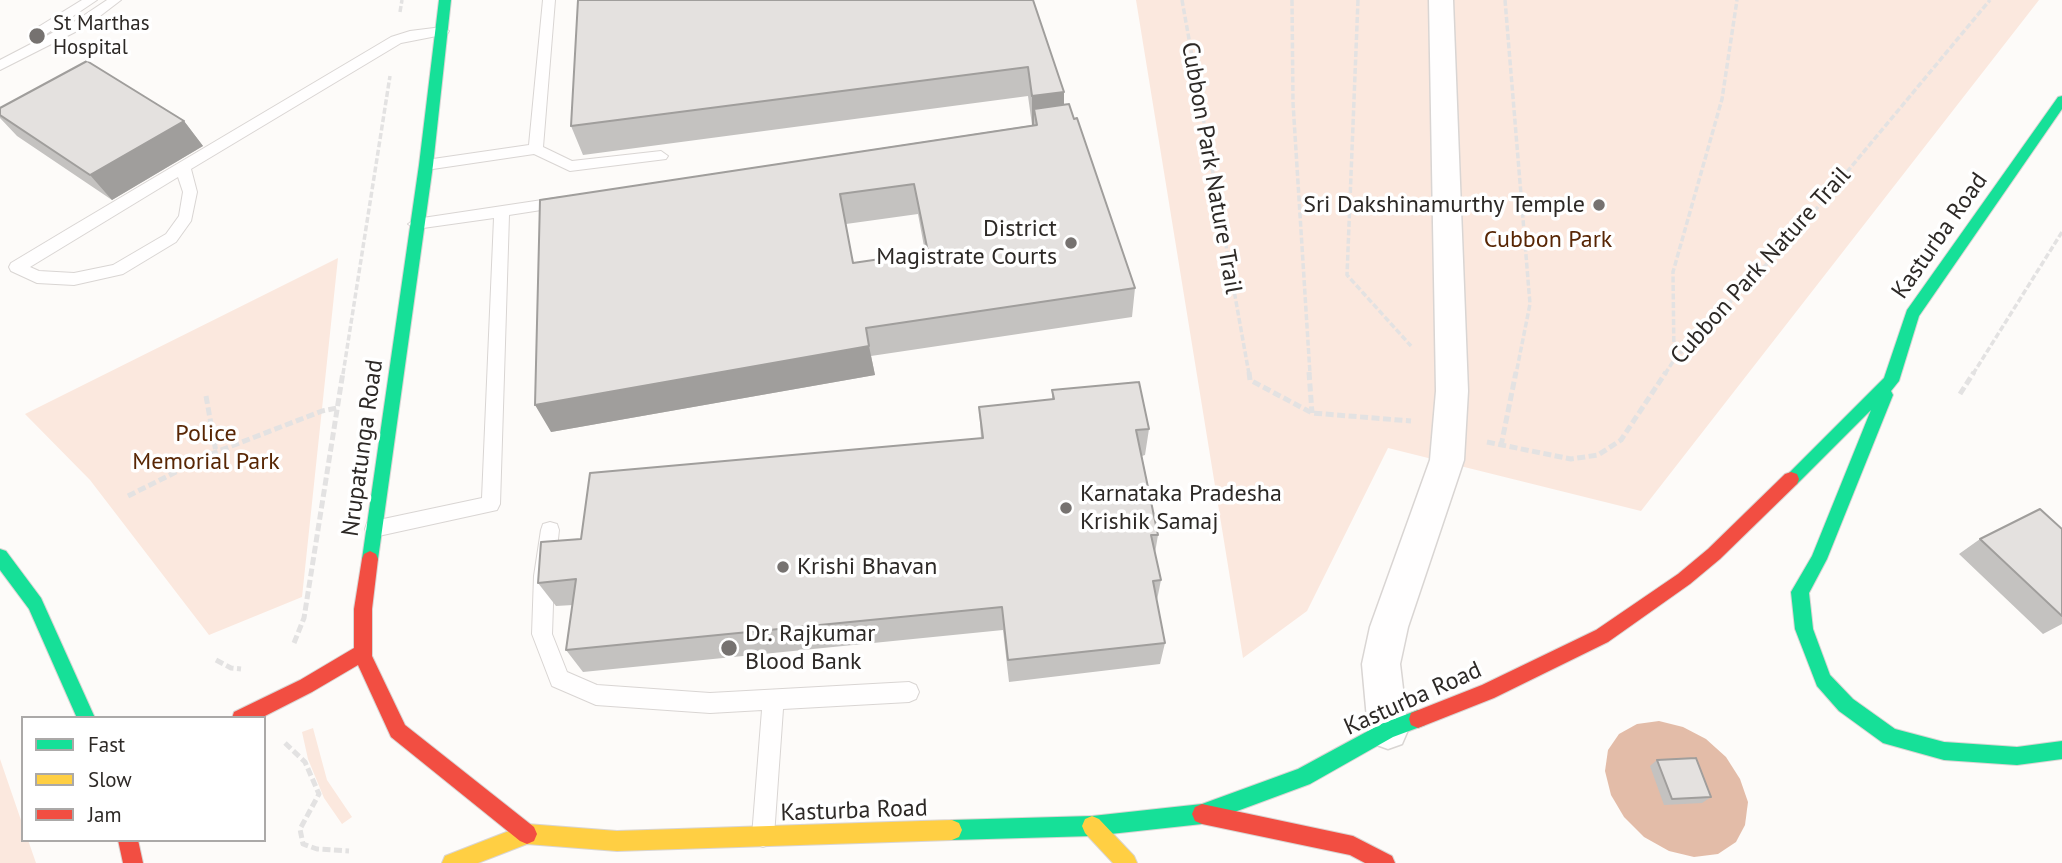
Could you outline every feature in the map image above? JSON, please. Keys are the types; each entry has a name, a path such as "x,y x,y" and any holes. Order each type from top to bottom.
{"main road":[{"name":"Nrupatunga Road","path":"445,0 426,165 363,609 363,652 371,677 398,731 527,834"},
{"name":"Kasturba Road","path":"527,834 617,841 1092,826 1202,814 1303,777 1388,730 1488,692 1602,636 1674,586 1714,555 1891,381 1912,314 2062,100"},
{"path":"1891,381 1819,559 1800,592 1804,629 1824,680 1846,705 1890,737 1944,751 2017,756 2062,750"},
{"path":"0,556 35,604 85,716"},
{"path":"245,716 306,686 363,652"},
{"path":"1202,814 1353,846 1385,863"},
{"path":"1092,826 1127,863"},
{"path":"452,863 527,834"},
{"path":"128,842 133,863"}],"street":[{"path":"1388,730 1381,664 1389,627 1447,460 1452,391 1441,0"}],"lane":[{"path":"0,66 11,52 91,0"},
{"path":"11,52 82,23 115,0"},
{"path":"536,149 549,0"},
{"path":"183,167 190,192 186,217 172,237 148,252 117,270 74,279 37,278 17,267 100,216 396,40 410,35 442,31"},
{"path":"426,165 536,149 570,166 662,156"},
{"path":"416,224 579,200"},
{"path":"374,529 491,504 502,211"},
{"path":"550,530 544,576 542,634 559,679 596,695 710,703 909,692"},
{"path":"763,836 773,699"},
{"path":"603,863 617,841"}],"path":[{"path":"291,649 304,618 401,0"},
{"name":"Cubbon Park Nature Trail","path":"1182,0 1250,380 1312,413 1406,419"},
{"path":"1292,0 1293,103 1312,413"},
{"path":"1358,0 1347,275 1452,391"},
{"name":"Cubbon Park Nature Trail","path":"1505,0 1530,304 1501,446 1571,459 1598,455 1620,440 1674,360 1792,238 1990,0"},
{"path":"1674,360 1673,272 1722,99 1737,0"},
{"path":"1960,394 2062,232"},
{"path":"206,396 216,452"},
{"path":"128,496 216,452 322,411 337,408"},
{"path":"275,739 285,743 305,762 319,794 300,829 303,844 317,849 349,851"}],"green space":[{"name":"Cubbon Park","path":"1136,0 2039,0 1641,511 1388,448 1307,611 1243,658"},
{"name":"Police Memorial Park","path":"338,258 302,597 209,635 90,480 25,414"},
{"path":"313,728 327,780 352,817 342,824 324,798 308,759 302,732"},
{"path":"0,759 21,820 21,842 29,842 36,863 0,863"}],"shaded area":[{"path":"1659,721 1683,727 1706,739 1726,757 1740,779 1748,802 1745,825 1736,842 1718,854 1694,857 1669,851 1644,837 1624,817 1611,795 1605,771 1608,750 1619,734 1637,724"}],"building":[{"path":"578,0 1033,0 1064,92 1032,96 1028,67 571,126"},
{"path":"87,61 184,121 90,175 0,115 0,108"},
{"path":"1069,104 1074,119 1077,118 1135,288 866,328 869,346 535,405 540,200 1037,125 1034,109","holes":["914,184 928,252 853,263 840,194"]},
{"path":"1139,382 1149,429 1136,430 1158,535 1151,535 1161,580 1153,581 1165,643 1008,660 1002,607 566,650 576,579 538,583 541,542 581,539 590,473 983,438 979,407 1054,399 1052,390"},
{"path":"2040,509 2062,529 2062,616 1980,539"},
{"path":"1696,758 1711,797 1672,799 1657,760"}],"traffic: fast":[{"path":"370,559 426,165 445,0"},
{"path":"1791,479 1891,381 1912,314 2062,100"},
{"path":"1885,395 1819,559 1800,592 1804,629 1823,680 1846,705 1890,737 1944,751 2017,756 2062,750"},
{"path":"0,556 35,604 85,716"},
{"path":"952,830 1092,826 1202,814 1303,777 1388,730 1418,719"}],"traffic: slow":[{"path":"1092,826 1127,863"},
{"path":"452,863 527,834 617,841 952,830"}],"traffic: jam":[{"path":"1418,719 1488,692 1602,636 1684,579 1714,554 1791,479"},
{"path":"370,559 363,609 363,656 398,731 527,834"},
{"path":"245,716 306,686 363,652"},
{"path":"1202,814 1353,846 1385,863"},
{"path":"128,842 133,863"}],"place":[{"name":"St Marthas Hospital","path":"37,36"},
{"name":"Sri Dakshinamurthy Temple","path":"1599,205"},
{"name":"District Magistrate Courts","path":"1071,243"},
{"name":"Karnataka Pradesha Krishik Samaj","path":"1066,508"},
{"name":"Krishi Bhavan","path":"783,567"},
{"name":"Dr. Rajkumar Blood Bank","path":"729,648"}]}
